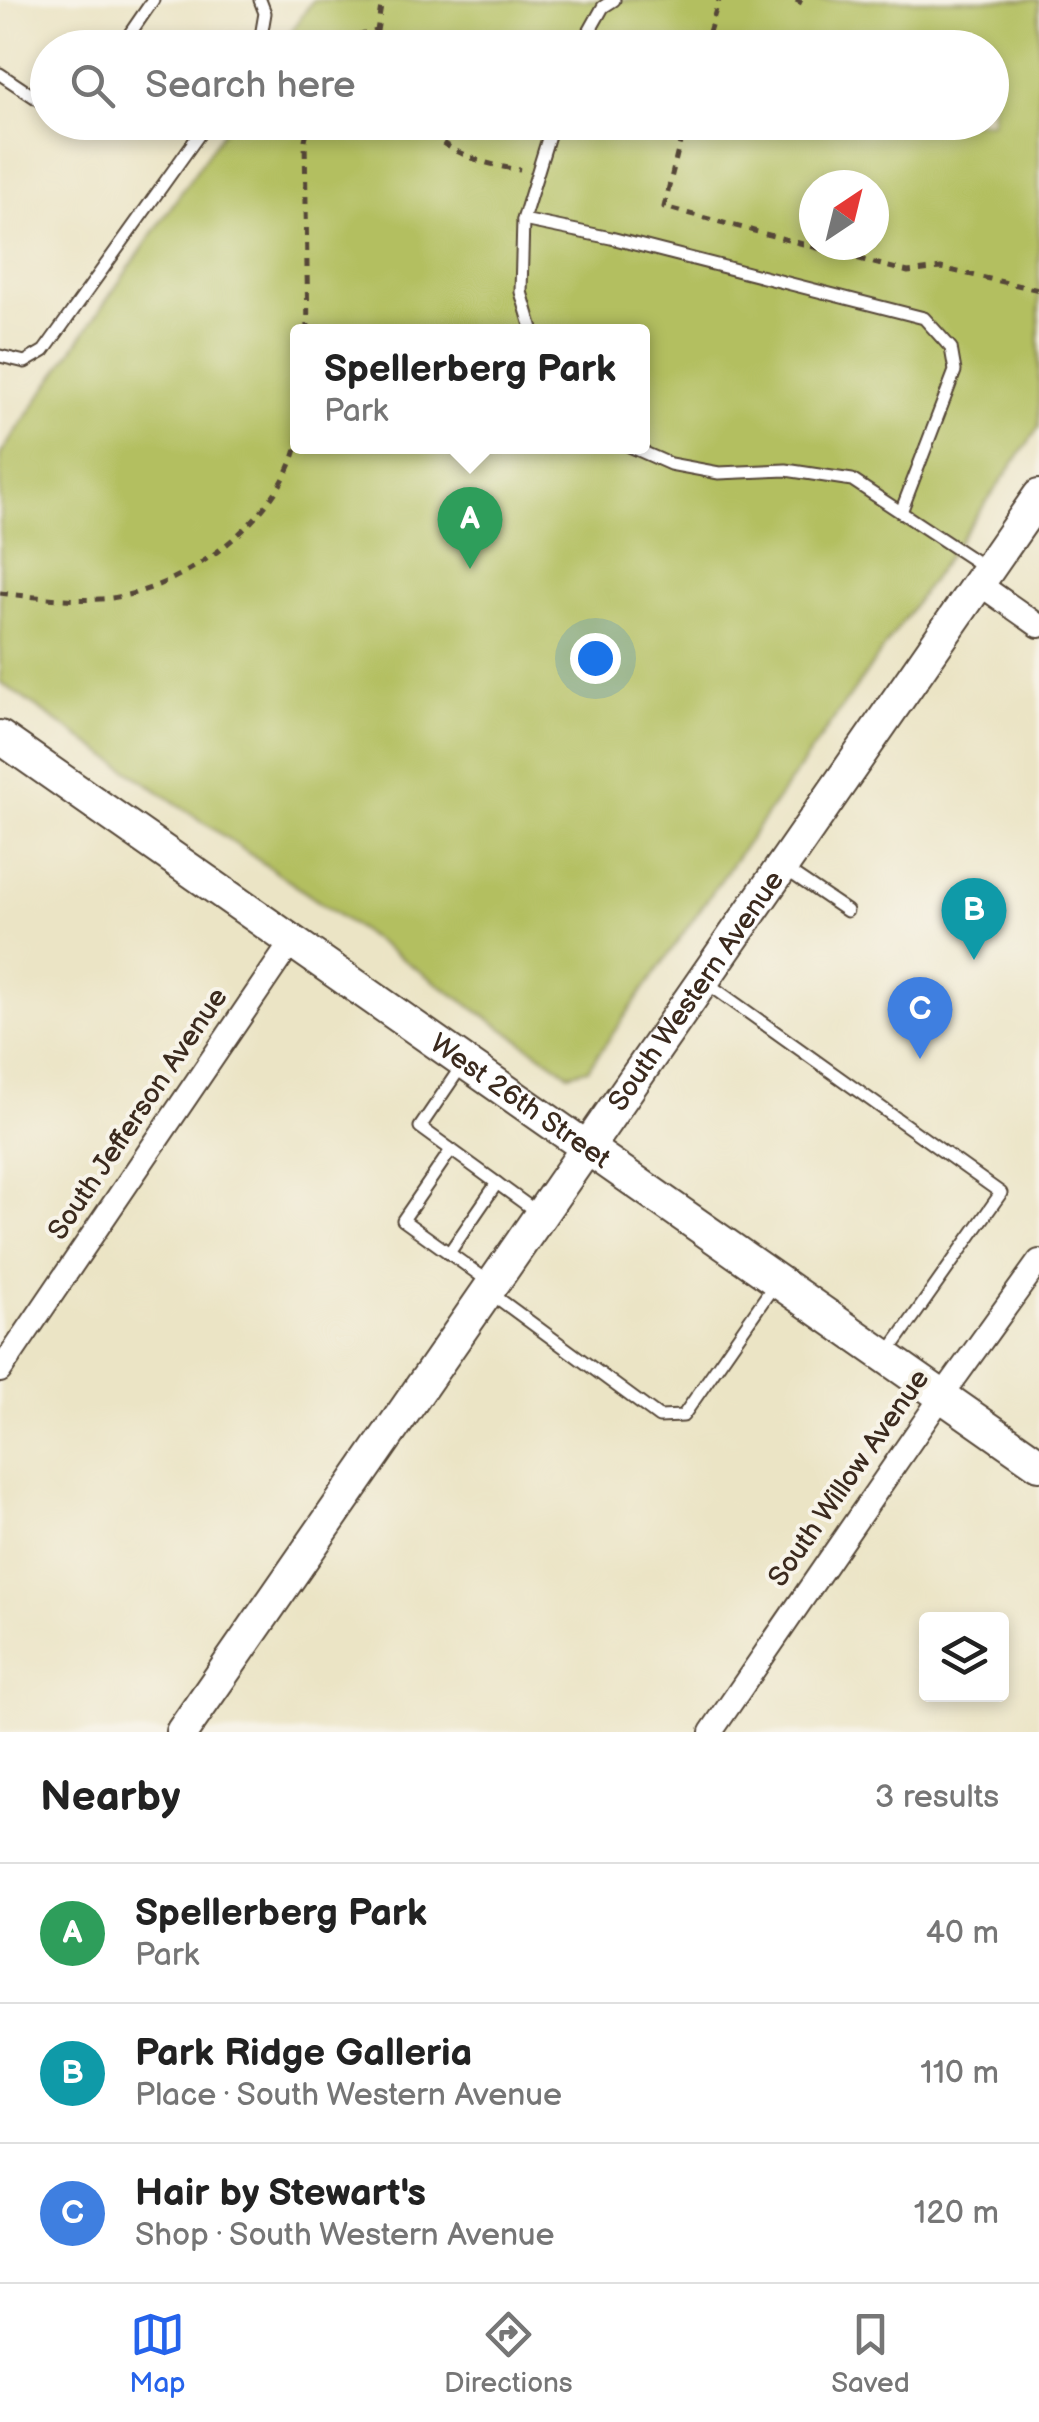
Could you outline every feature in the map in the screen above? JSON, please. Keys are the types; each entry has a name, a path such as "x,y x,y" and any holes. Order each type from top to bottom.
{"street":[{"name":"South Western Avenue","path":"182,1732 1039,496"},
{"path":"983,576 1039,626"},
{"name":"West 26th Street","path":"4,748 292,940 1039,1464"},
{"name":"South Jefferson Avenue","path":"0,1371 292,940"},
{"name":"South Willow Avenue","path":"711,1732 1039,1261"}],"lane":[{"path":"132,30 153,0"},
{"path":"260,0 265,13 262,30"},
{"path":"590,30 603,7 614,0"},
{"path":"0,74 30,94"},
{"path":"0,356 26,362 44,351 195,140"},
{"path":"531,324 521,292 523,220 548,140"},
{"path":"523,220 611,238 924,318 951,348 955,372 900,512"},
{"path":"647,454 670,464 719,473 786,470 852,480 983,576"},
{"path":"782,866 847,911"},
{"path":"704,980 1001,1192 886,1356"},
{"path":"465,1061 420,1128 542,1216"},
{"path":"451,1150 403,1220 659,1417 683,1416 778,1280"},
{"path":"449,1253 497,1183"}],"path":[{"path":"377,30 382,0"},
{"path":"708,30 719,0"},
{"path":"305,140 308,324"},
{"path":"437,140 492,166 538,172"},
{"path":"681,140 664,207 908,272 942,268 1039,290"},
{"path":"0,593 103,599 168,581 224,549 274,496 292,454"}],"green space":[{"path":"313,0 1039,0 1039,427 588,1069 569,1074 0,682 0,455 217,140 1009,140 1009,30 293,30"}],"place":[{"name":"Spellerberg Park","path":"470,569"},
{"name":"Park Ridge Galleria","path":"974,960"},
{"name":"Hair by Stewart's","path":"920,1059"}]}
